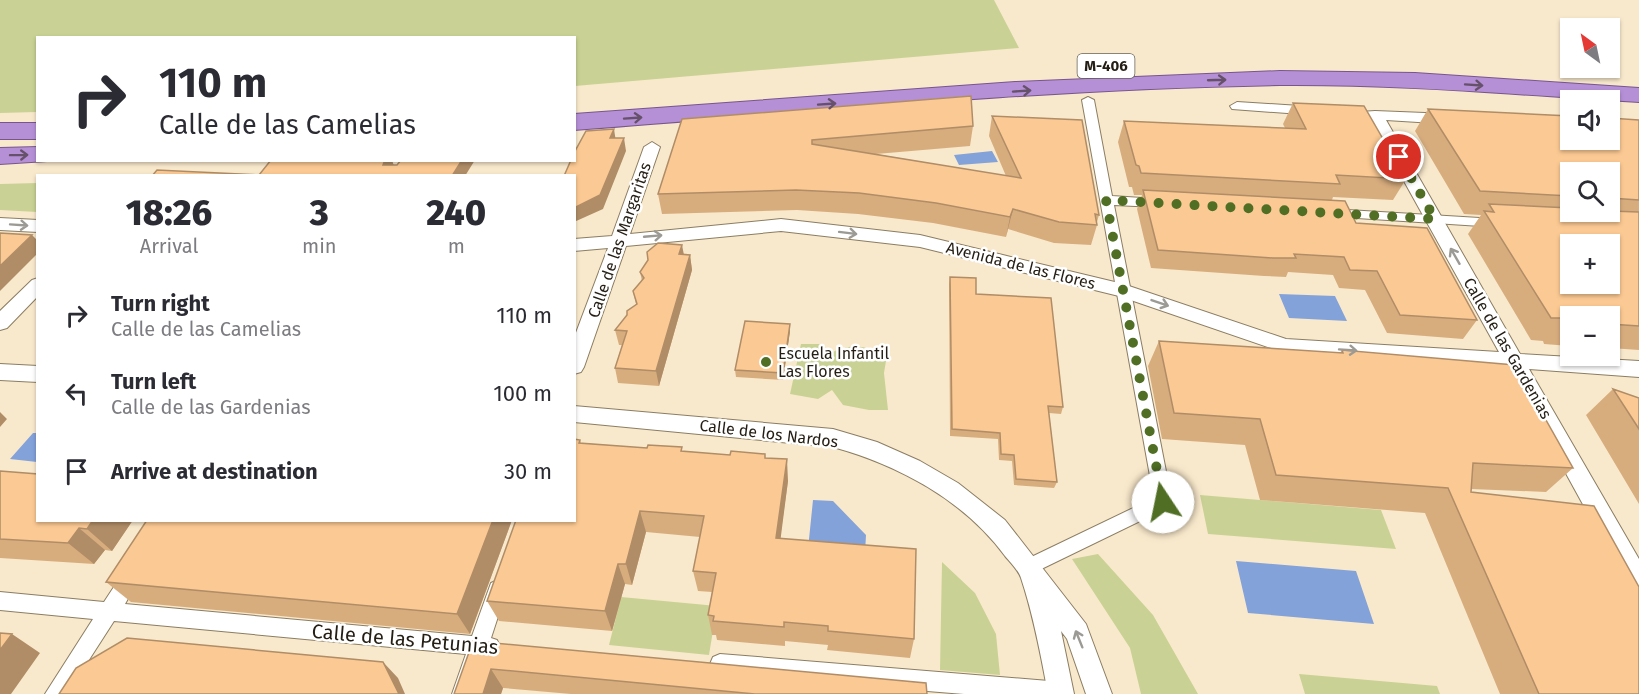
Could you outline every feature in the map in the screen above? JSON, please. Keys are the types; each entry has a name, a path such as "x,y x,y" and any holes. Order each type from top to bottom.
{"highway":[{"name":"M-406","path":"576,102 1119,66 1274,60 1405,63 1639,78"},
{"name":"M-406","path":"576,122 1128,83 1283,78 1416,81 1639,95"},
{"path":"0,131 36,131"},
{"path":"0,156 36,155"}],"street":[{"path":"1029,567 1163,502 1088,100"},
{"path":"1237,106 1331,112"},
{"path":"1353,114 1465,120"},
{"name":"Calle de las Gardenias","path":"1375,116 1516,361 1639,582"},
{"name":"Calle de las Margaritas","path":"576,362 652,147"},
{"path":"1106,200 1177,204"},
{"path":"1317,213 1514,224"},
{"path":"0,224 36,226"},
{"name":"Avenida de las Flores","path":"576,245 621,238 781,225 920,241 1123,290 1285,346 1639,369"},
{"path":"0,323 36,286"},
{"path":"0,372 36,374"},
{"name":"Calle de los Nardos","path":"576,414 833,438 869,448 912,467 950,490 997,527 1077,632 1099,694"},
{"path":"55,694 139,566"},
{"name":"Calle de los Nardos","path":"1029,567 1051,639 1061,693"},
{"path":"462,694 504,573"},
{"name":"Calle de las Petunias","path":"0,601 514,649"},
{"path":"702,663 1061,693"}],"green space":[{"path":"0,0 994,0 1019,48 576,86 576,36 36,36 36,112 0,113"},
{"path":"36,183 36,212 0,210 0,184"},
{"path":"801,344 822,344 829,354 844,348 858,347 887,355 884,373 888,410 869,410 843,405 832,390 818,399 790,394"},
{"path":"1200,495 1381,510 1396,549 1208,534"},
{"path":"1098,554 1153,615 1198,694 1141,694 1130,648 1072,559"},
{"path":"942,562 975,593 996,634 1000,675 940,670"},
{"path":"621,597 717,606 709,655 609,645"},
{"path":"1299,674 1437,686 1440,694 1305,694"}],"water":[{"path":"992,151 998,162 959,165 954,155"},
{"path":"1279,294 1335,296 1347,321 1289,318"},
{"path":"33,433 36,433 36,462 10,459"},
{"path":"813,500 833,501 866,535 865,553 808,549"},
{"path":"1236,561 1356,571 1374,624 1248,613"}],"building":[{"path":"971,96 973,126 812,140 812,144 1021,178 992,116 1082,120 1099,215 1095,214 1097,225 1059,222 1013,209 1010,217 936,203 859,193 796,190 658,194 682,119"},
{"path":"1293,103 1364,106 1406,179 1336,175 1340,184 1141,173 1139,166 1136,165 1124,121 1306,129"},
{"path":"1428,109 1560,116 1560,150 1620,150 1620,119 1639,120 1639,200 1620,199 1620,162 1560,162 1560,195 1480,191"},
{"path":"614,129 610,138 624,138 600,195 576,207 576,174 565,174 570,162 576,162 576,149 586,131"},
{"path":"269,162 384,162 383,165 397,165 399,162 461,162 453,174 260,174"},
{"path":"157,170 239,174 154,174"},
{"path":"1143,190 1345,201 1356,223 1427,228 1477,320 1400,315 1377,271 1350,270 1344,257 1294,254 1296,258 1273,258 1158,250"},
{"path":"1489,204 1560,208 1560,222 1620,222 1620,211 1639,212 1639,326 1620,325 1620,306 1560,306 1560,318 1551,318 1484,211 1494,212"},
{"path":"0,233 32,235 0,266"},
{"path":"658,243 682,245 679,254 690,255 656,371 615,368 627,331 615,330 627,315 627,311 637,304 633,291 644,278 640,272 648,260 647,252"},
{"path":"950,277 976,278 976,294 1051,298 1063,407 1048,406 1057,482 1016,479 1014,455 1001,454 1000,433 952,429"},
{"path":"745,321 790,324 783,373 735,370"},
{"path":"1159,341 1343,353 1342,350 1515,365 1573,468 1473,463 1471,492 1594,506 1639,587 1639,694 1539,694 1448,488 1276,475 1260,419 1174,413"},
{"path":"1613,389 1639,398 1639,429"},
{"path":"576,439 580,440 579,443 647,448 648,445 682,447 681,451 730,455 731,451 765,454 765,458 787,459 776,538 916,549 914,639 828,631 828,626 784,622 784,627 713,621 714,616 708,615 716,573 693,571 704,516 640,511 626,564 618,564 605,611 487,601 515,522 576,522"},
{"path":"0,471 36,474 36,522 92,522 87,529 79,528 68,543 0,539"},
{"path":"146,522 492,522 457,614 106,582"},
{"path":"0,633 12,634 0,650"},
{"path":"127,638 383,662 399,694 59,694 76,668"},
{"path":"473,641 926,683 927,694 755,694 491,669 483,694 454,694"}],"place":[{"name":"Escuela Infantil Las Flores","path":"766,362"}],"route":[{"path":"1163,502 1106,200 1435,219 1399,157"}]}
